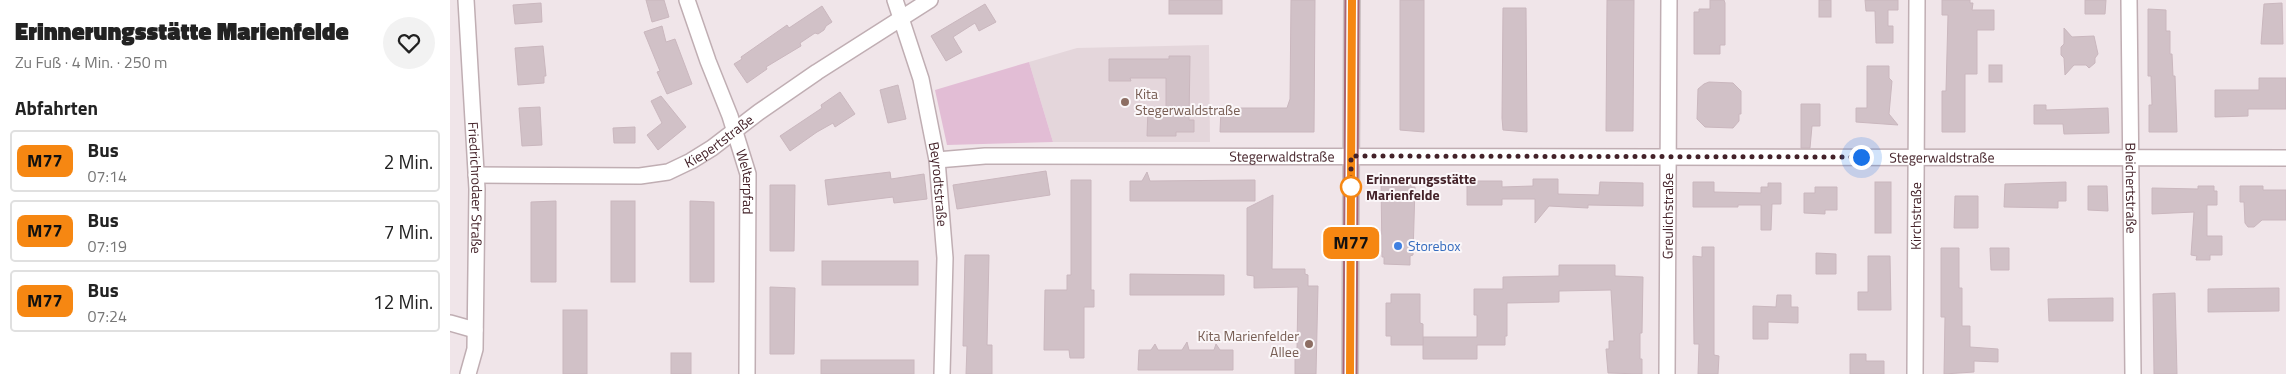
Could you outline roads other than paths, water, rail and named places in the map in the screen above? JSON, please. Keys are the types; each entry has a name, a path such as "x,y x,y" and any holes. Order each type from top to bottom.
{"main road":[{"path":"1350,374 1352,0"}],"street":[{"name":"Friedrichrodaer Straße","path":"466,0 476,176 475,349 468,374"},
{"name":"Welterpfad","path":"688,0 748,174 747,374"},
{"name":"Beyrodtstraße","path":"895,0 920,79 937,160 945,258 942,374"},
{"name":"Kiepertstraße","path":"476,176 640,176 659,174 691,161 817,72 930,0"},
{"name":"Greulichstraße","path":"1667,374 1669,0"},
{"name":"Kirchstraße","path":"1916,374 1917,0"},
{"name":"Bleichertstraße","path":"2129,0 2133,374"},
{"name":"Stegerwaldstraße","path":"937,160 985,156 2286,158"},
{"path":"450,323 475,330"}],"place":[{"name":"Kita Stegerwaldstraße","path":"1125,102"},
{"name":"Erinnerungsstätte Marienfelde","path":"1351,187"},
{"name":"Storebox","path":"1398,246"},
{"name":"Kita Marienfelder Allee","path":"1309,344"}]}
